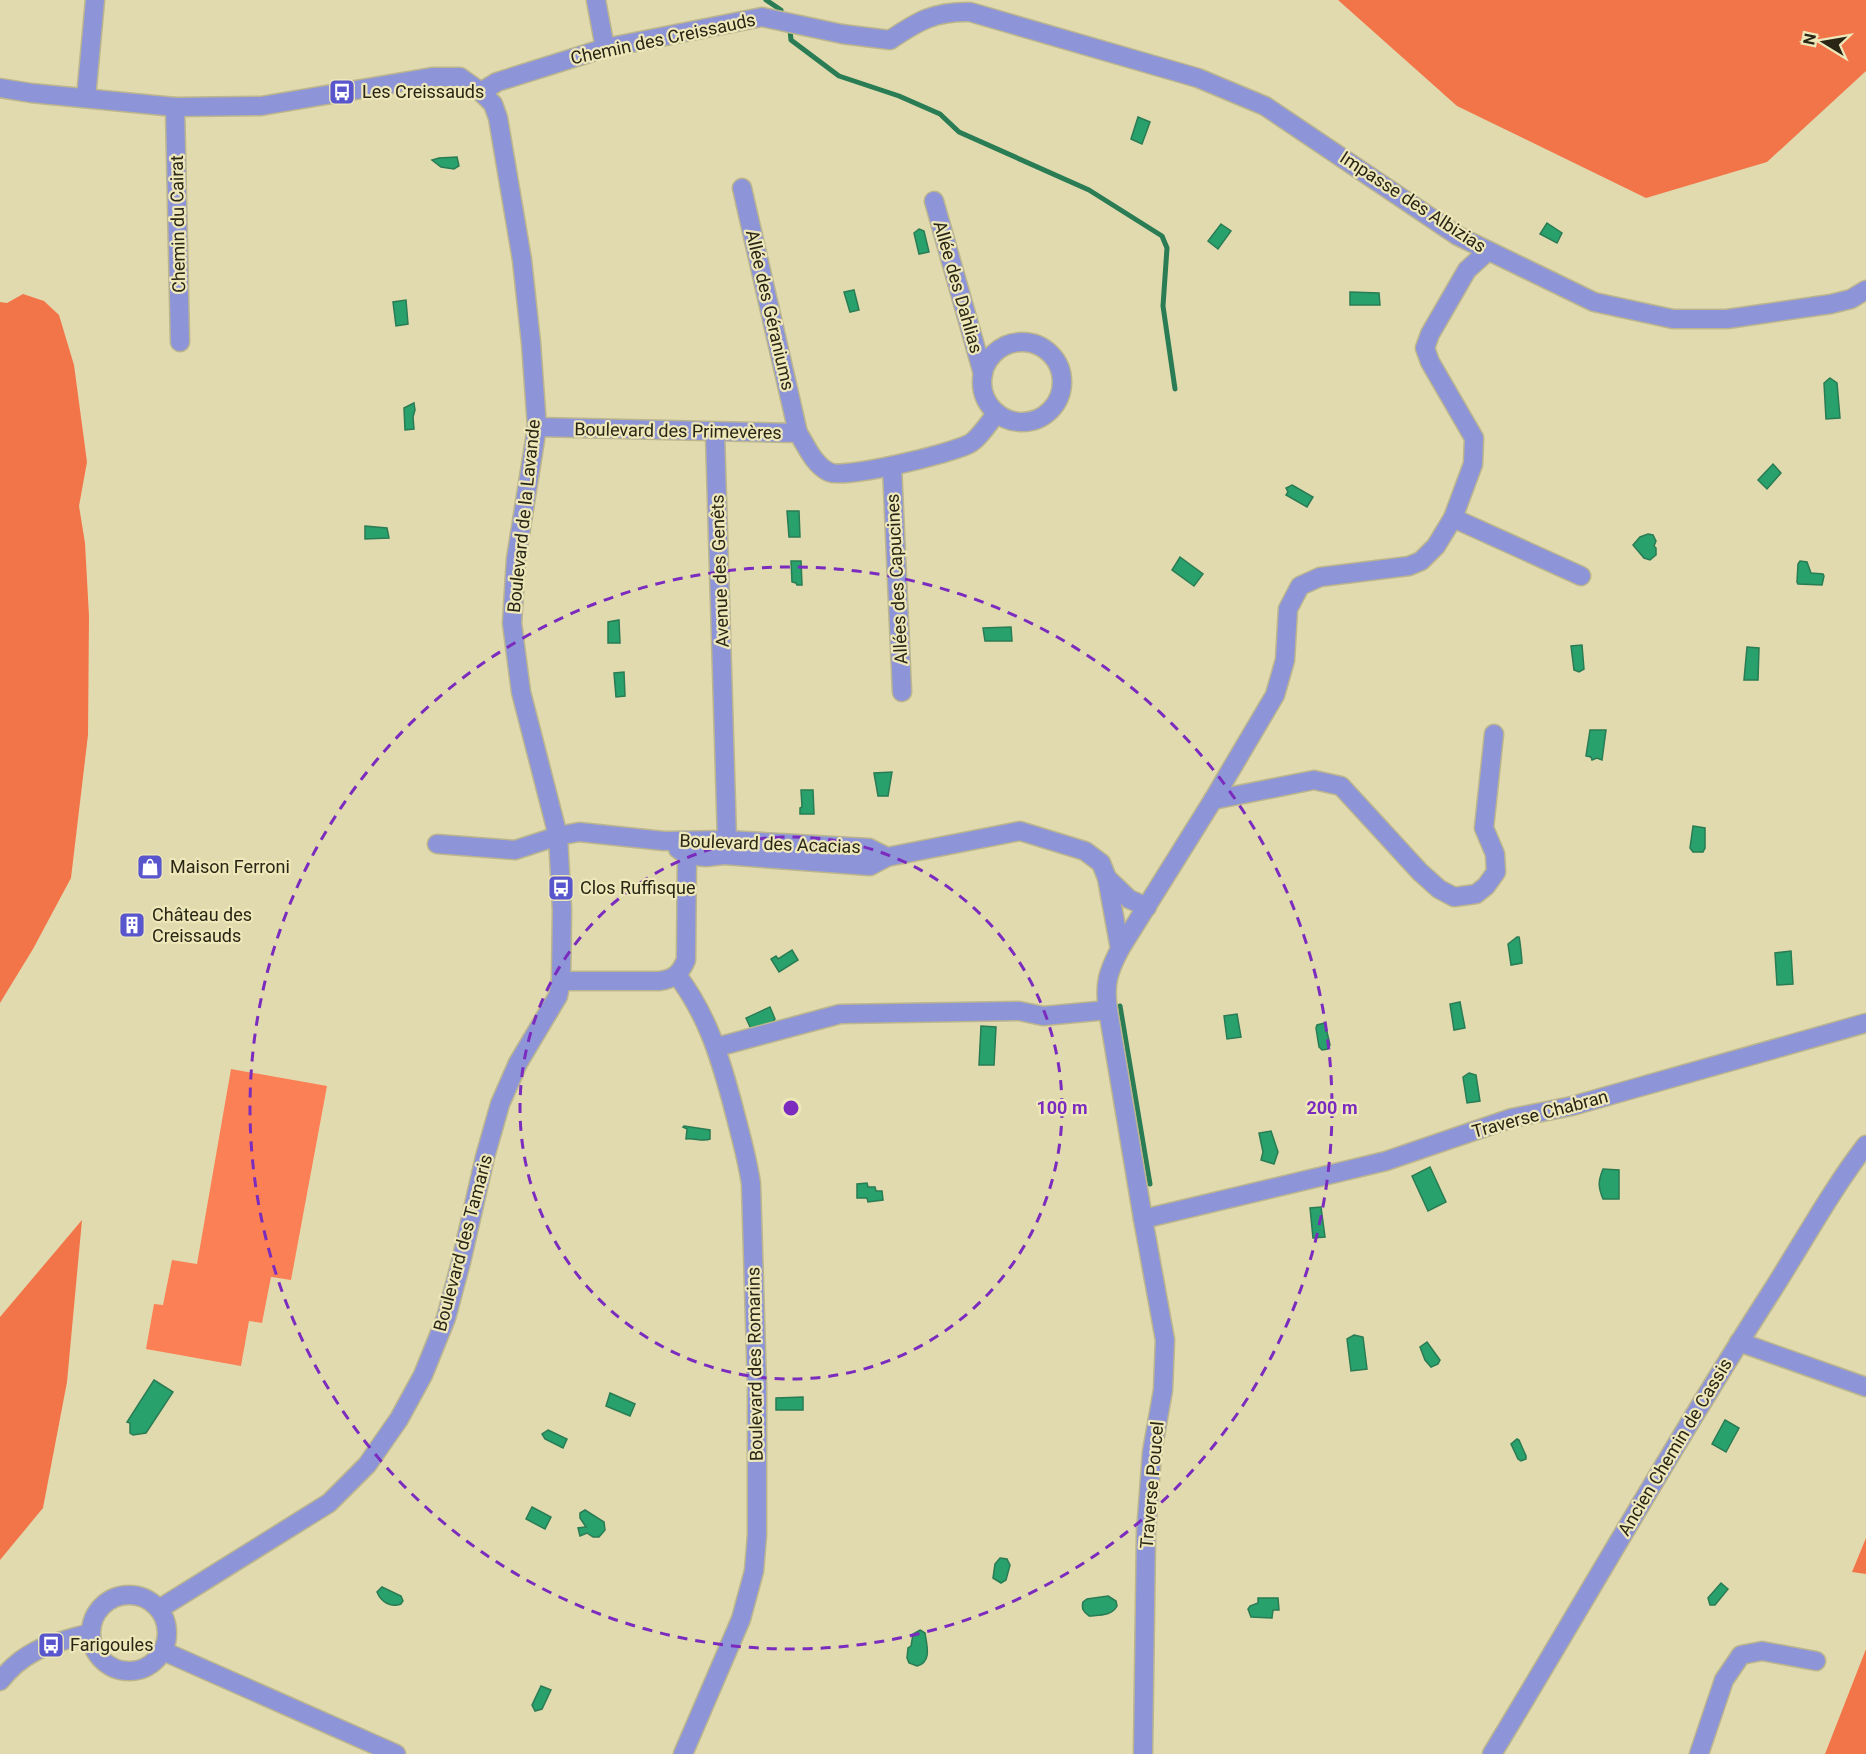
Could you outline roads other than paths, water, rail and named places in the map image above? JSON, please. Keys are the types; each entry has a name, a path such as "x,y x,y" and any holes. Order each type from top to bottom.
{"street":[{"path":"86,98 95,0"},
{"path":"596,0 605,48"},
{"name":"Chemin des Creissauds","path":"481,92 497,82 605,48 762,17 842,34 890,40 918,22 949,11 970,12"},
{"name":"Impasse des Albizias","path":"970,12 1198,78 1265,106 1458,236 1594,302 1673,319 1727,319 1831,304 1851,299 1866,290"},
{"path":"0,88 176,107 261,106 432,77 460,77 481,92"},
{"name":"Boulevard de la Lavande","path":"481,92 493,104 498,118 520,248 531,344 537,427 516,559 512,623 521,692 558,836 562,910 561,981"},
{"name":"Chemin du Cairat","path":"176,107 180,342"},
{"name":"Allée des Géraniums","path":"742,188 798,433"},
{"name":"Allée des Dahlias","path":"934,201 983,374 983,388 988,402 997,413 1010,420 1025,422 1040,418 1051,410 1060,397 1063,383 1060,368 1053,356 1041,346 1027,342 1013,343 999,349 989,360 983,374"},
{"name":"Traverse Poucel","path":"1143,1754 1146,1533 1152,1452 1163,1390 1165,1340 1108,1010 1106,993 1108,972 1275,695 1285,660 1288,609 1300,586 1320,577 1409,566 1421,561 1436,546 1453,518 1473,464 1474,438 1430,362 1425,348 1430,334 1467,270 1488,251"},
{"name":"Boulevard des Primevères","path":"537,427 716,433 798,433 818,465 831,474 849,474 892,466 971,444 997,413"},
{"name":"Avenue des Genêts","path":"716,433 724,709 725,847"},
{"name":"Allées des Capucines","path":"892,466 902,692"},
{"path":"1453,518 1581,576"},
{"path":"1213,800 1314,780 1341,786 1420,872 1439,889 1454,897 1476,894 1486,886 1496,872 1495,854 1485,828 1494,734"},
{"name":"Boulevard des Acacias","path":"437,844 515,850 558,836 579,832 725,847 870,866 887,857 1020,831 1085,851 1101,863 1107,878 1129,899 1147,907"},
{"name":"Boulevard des Acacias","path":"664,840 687,855 706,857 725,847"},
{"name":"Boulevard des Acacias","path":"677,975 686,960 687,855"},
{"path":"1107,878 1120,949"},
{"path":"561,981 659,981 671,979 677,975"},
{"name":"Boulevard des Romarins","path":"677,975 705,1020 717,1047 747,1158 751,1184 757,1387 757,1535 754,1571 741,1618 683,1754"},
{"name":"Boulevard des Tamaris","path":"159,1610 329,1503 367,1465 399,1419 423,1375 446,1318 464,1252 485,1156 500,1104 519,1063 558,996 561,981"},
{"path":"717,1047 840,1014 1019,1011 1043,1016 1108,1010"},
{"name":"Traverse Chabran","path":"1143,1219 1386,1161 1512,1118 1572,1106 1866,1023"},
{"name":"Ancien Chemin de Cassis","path":"1492,1754 1726,1360 1844,1174 1866,1145"},
{"path":"1739,1342 1866,1387"},
{"path":"121,1595 139,1596 148,1600 159,1610 167,1629 167,1639 163,1651 155,1662 137,1671 120,1671 106,1666 96,1654 90,1633 95,1615 103,1604 121,1595"},
{"path":"0,1681 7,1671 34,1650 90,1633"},
{"path":"163,1651 396,1754"},
{"path":"1699,1754 1724,1680 1741,1655 1762,1651 1816,1661"}],"waterway":[{"path":"766,0 781,10 777,16"},
{"path":"790,30 791,40 839,76 899,96 940,114 959,132 1089,190 1162,236 1167,248 1163,306 1175,389"},
{"path":"1120,1006 1150,1184"}],"place":[{"name":"Les Creissauds","path":"342,92"},
{"name":"Maison Ferroni","path":"150,867"},
{"name":"Clos Ruffisque","path":"561,888"},
{"name":"Château des Creissauds","path":"132,925"},
{"name":"Farigoules","path":"51,1645"}]}
